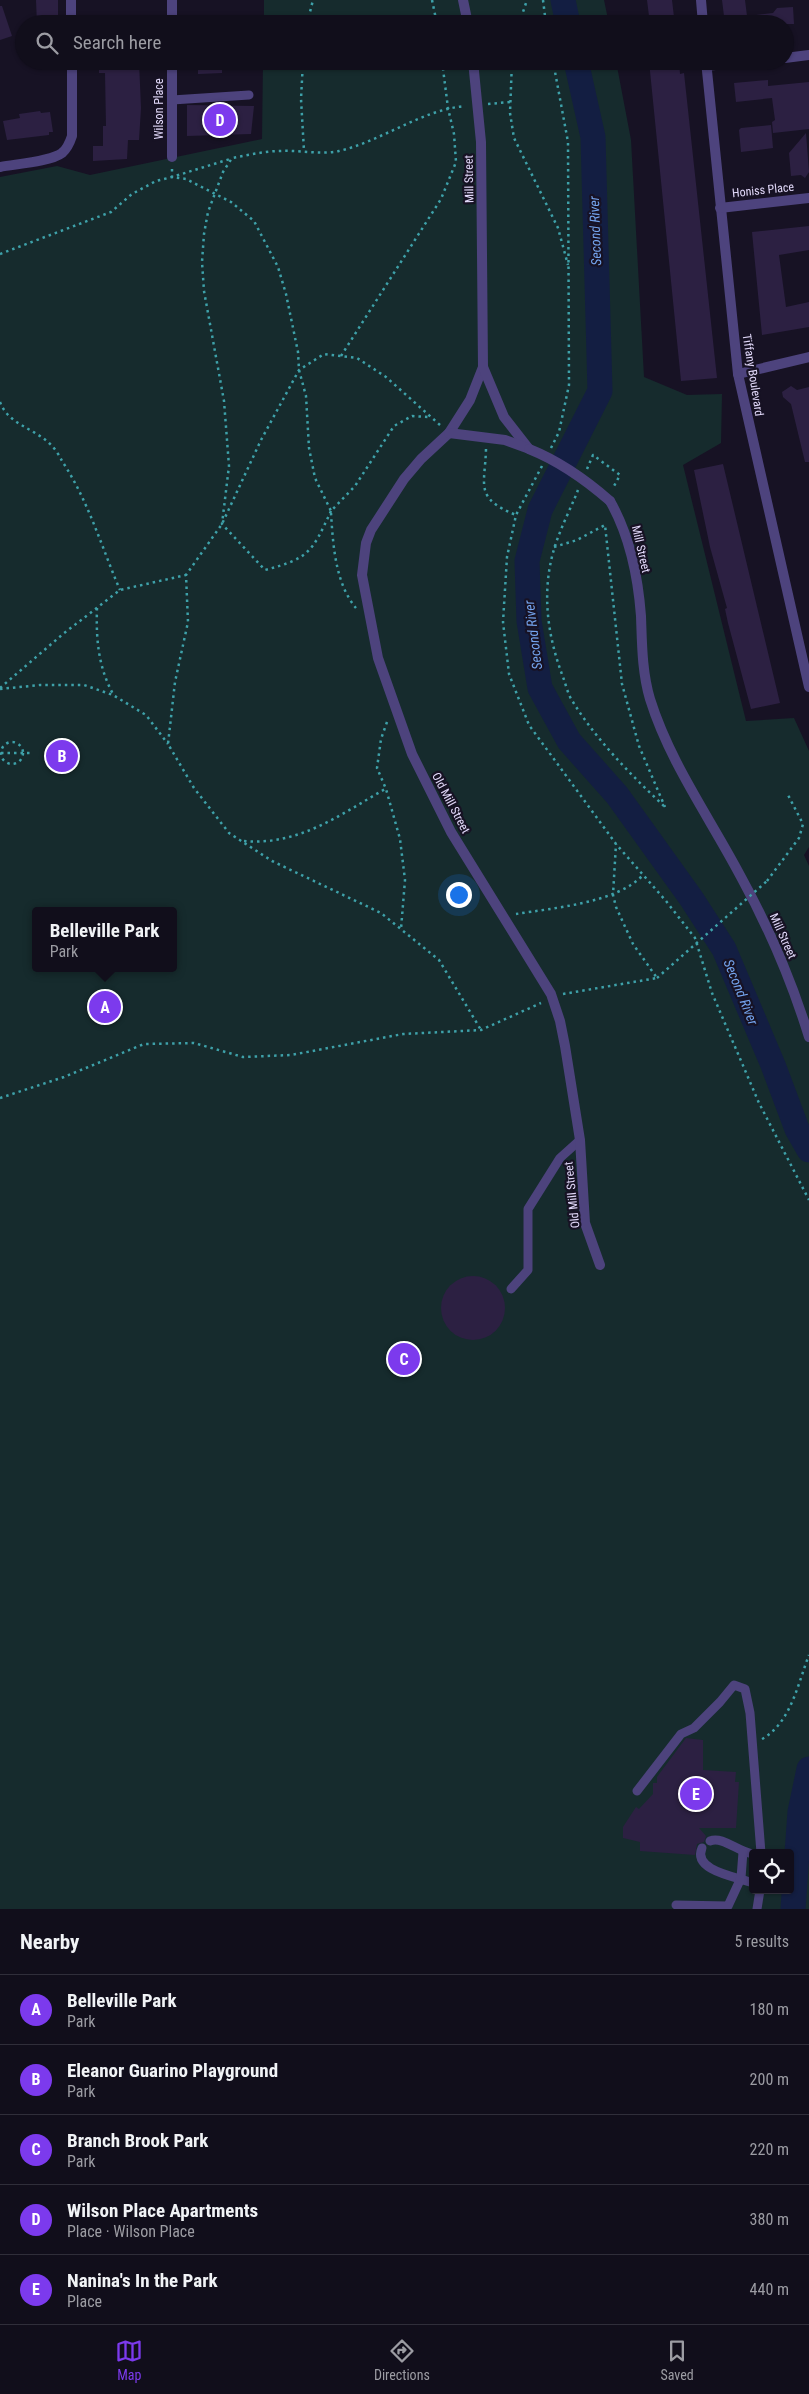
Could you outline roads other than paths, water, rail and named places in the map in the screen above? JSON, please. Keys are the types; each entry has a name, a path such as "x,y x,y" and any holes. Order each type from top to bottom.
{"street":[{"path":"71,0 72,15"},
{"path":"172,0 172,15"},
{"path":"462,0 466,15"},
{"path":"701,0 702,15"},
{"path":"794,57 809,55"},
{"path":"0,167 50,158 62,154 68,146 72,136 72,70"},
{"name":"Wilson Place","path":"172,70 172,157"},
{"name":"Mill Street","path":"474,70 481,142 483,367 504,417 529,449 545,456 591,484 610,501 624,524 633,559 640,614 642,656 650,697 668,746 758,910 796,996 809,1037"},
{"name":"Tiffany Boulevard","path":"707,70 738,374 805,650 809,687"},
{"name":"Honiss Place","path":"720,208 809,198"},
{"path":"738,374 809,357"},
{"name":"Old Mill Street","path":"483,367 470,400 450,433 421,459 386,504 366,543 362,576 370,625 378,658 412,754 432,798 451,832 504,916 552,998 565,1046 580,1140 585,1223 600,1265"},
{"path":"450,433 505,440 529,449"}],"lane":[{"path":"172,100 249,95"},
{"path":"511,1289 528,1270 528,1209 560,1158 580,1140"},
{"path":"637,1791 681,1734 694,1728 720,1702 734,1684 745,1689 752,1744 761,1849"},
{"path":"710,1841 721,1840 749,1853"},
{"path":"702,1848 700,1853 701,1860 707,1867 749,1881"},
{"path":"676,1905 728,1906 741,1878 743,1852"},
{"path":"757,1909 759,1894"}],"waterway":[{"name":"Second River","path":"563,0 566,15"},
{"name":"Second River","path":"578,70 593,137 600,391 540,510 527,561 529,621 540,688 569,741 617,795 691,898 724,949 773,1065 797,1129 809,1150"},
{"name":"Second River","path":"793,1909 800,1812 809,1769"}],"place":[{"name":"Wilson Place Apartments","path":"220,120"},
{"name":"Eleanor Guarino Playground","path":"62,756"},
{"name":"Belleville Park","path":"105,1007"},
{"name":"Branch Brook Park","path":"404,1359"},
{"name":"Nanina's In the Park","path":"696,1794"}]}
